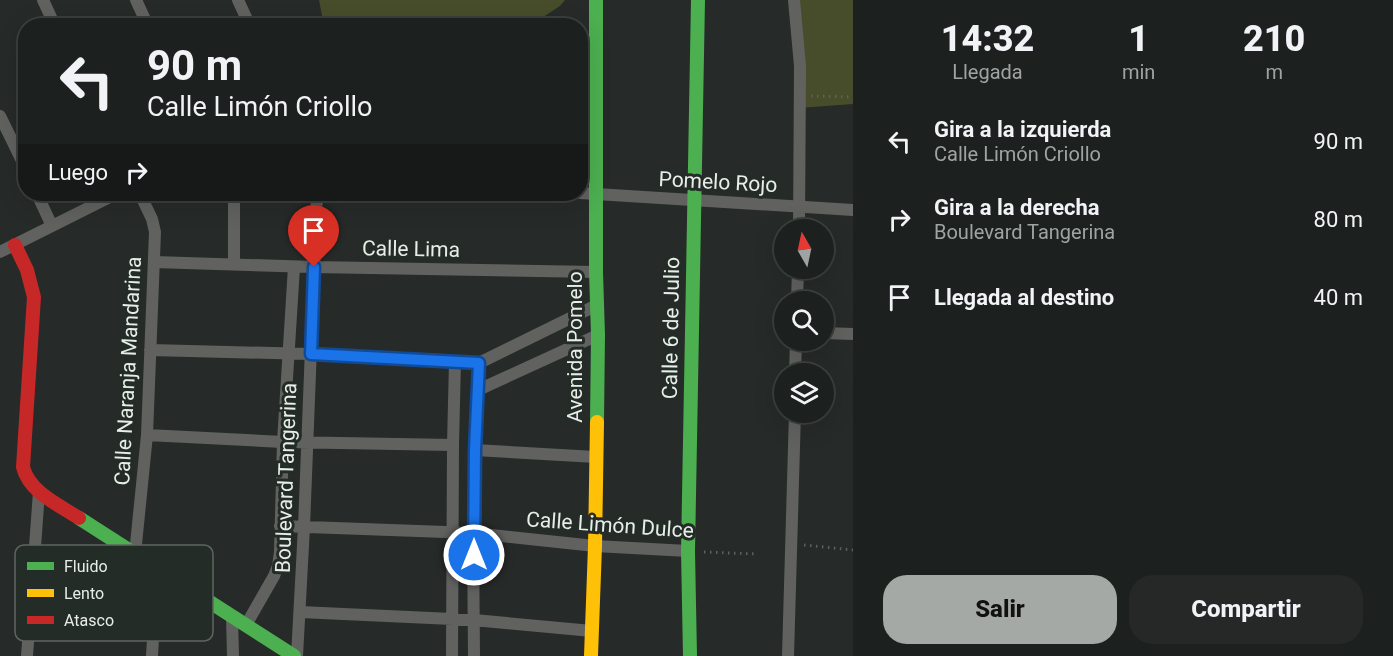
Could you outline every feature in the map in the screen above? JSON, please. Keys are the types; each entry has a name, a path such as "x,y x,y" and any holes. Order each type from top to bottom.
{"street":[{"path":"42,0 51,18"},
{"path":"136,0 144,18"},
{"path":"238,0 246,18"},
{"name":"Avenida Pomelo","path":"591,656 598,335 596,0"},
{"name":"Calle 6 de Julio","path":"690,656 688,552 698,0"},
{"path":"794,0 799,42 799,219"},
{"path":"588,42 597,37"},
{"path":"588,111 597,111"},
{"path":"0,116 18,153"},
{"name":"Pomelo Rojo","path":"588,193 853,210"},
{"path":"40,201 52,226"},
{"path":"0,252 102,201"},
{"name":"Calle Naranja Mandarina","path":"136,545 147,435 154,262 154,225 143,201"},
{"name":"Boulevard Tangerina","path":"295,656 300,612 304,527 316,201"},
{"path":"234,202 234,264"},
{"path":"15,245 27,268 34,297 23,467 25,476 39,492 121,545"},
{"name":"Calle Lima","path":"154,262 294,267 597,272"},
{"name":"Boulevard Tangerina","path":"246,625 278,566 294,267"},
{"path":"150,350 288,353 479,363 597,305"},
{"path":"834,333 853,334"},
{"path":"478,390 598,335"},
{"path":"452,656 455,361"},
{"path":"474,656 475,450 479,363"},
{"path":"788,656 795,423"},
{"path":"147,435 283,442 453,445"},
{"path":"475,450 596,457"},
{"path":"35,545 39,492"},
{"name":"Calle Limón Dulce","path":"280,526 474,533 595,546 688,552"},
{"path":"213,604 295,656"},
{"path":"300,612 453,619 592,631"},
{"path":"232,616 233,656"},
{"path":"27,656 28,641"},
{"path":"153,656 154,641"}],"path":[{"path":"800,95 853,97"},
{"path":"792,544 853,550"},
{"name":"Calle Limón Dulce","path":"688,552 757,554"}],"green space":[{"path":"319,0 565,0 542,18 322,18"},
{"path":"796,0 853,0 853,104 799,108"}],"traffic: fast":[{"path":"596,0 597,422"},
{"path":"690,656 688,551 698,0"},
{"path":"79,518 121,545"},
{"path":"213,604 294,656"}],"traffic: slow":[{"path":"591,656 597,422"}],"traffic: jam":[{"path":"15,245 27,270 34,297 23,467 26,476 38,491 79,518"}],"route":[{"path":"314,267 311,354 479,363 474,555"}]}
